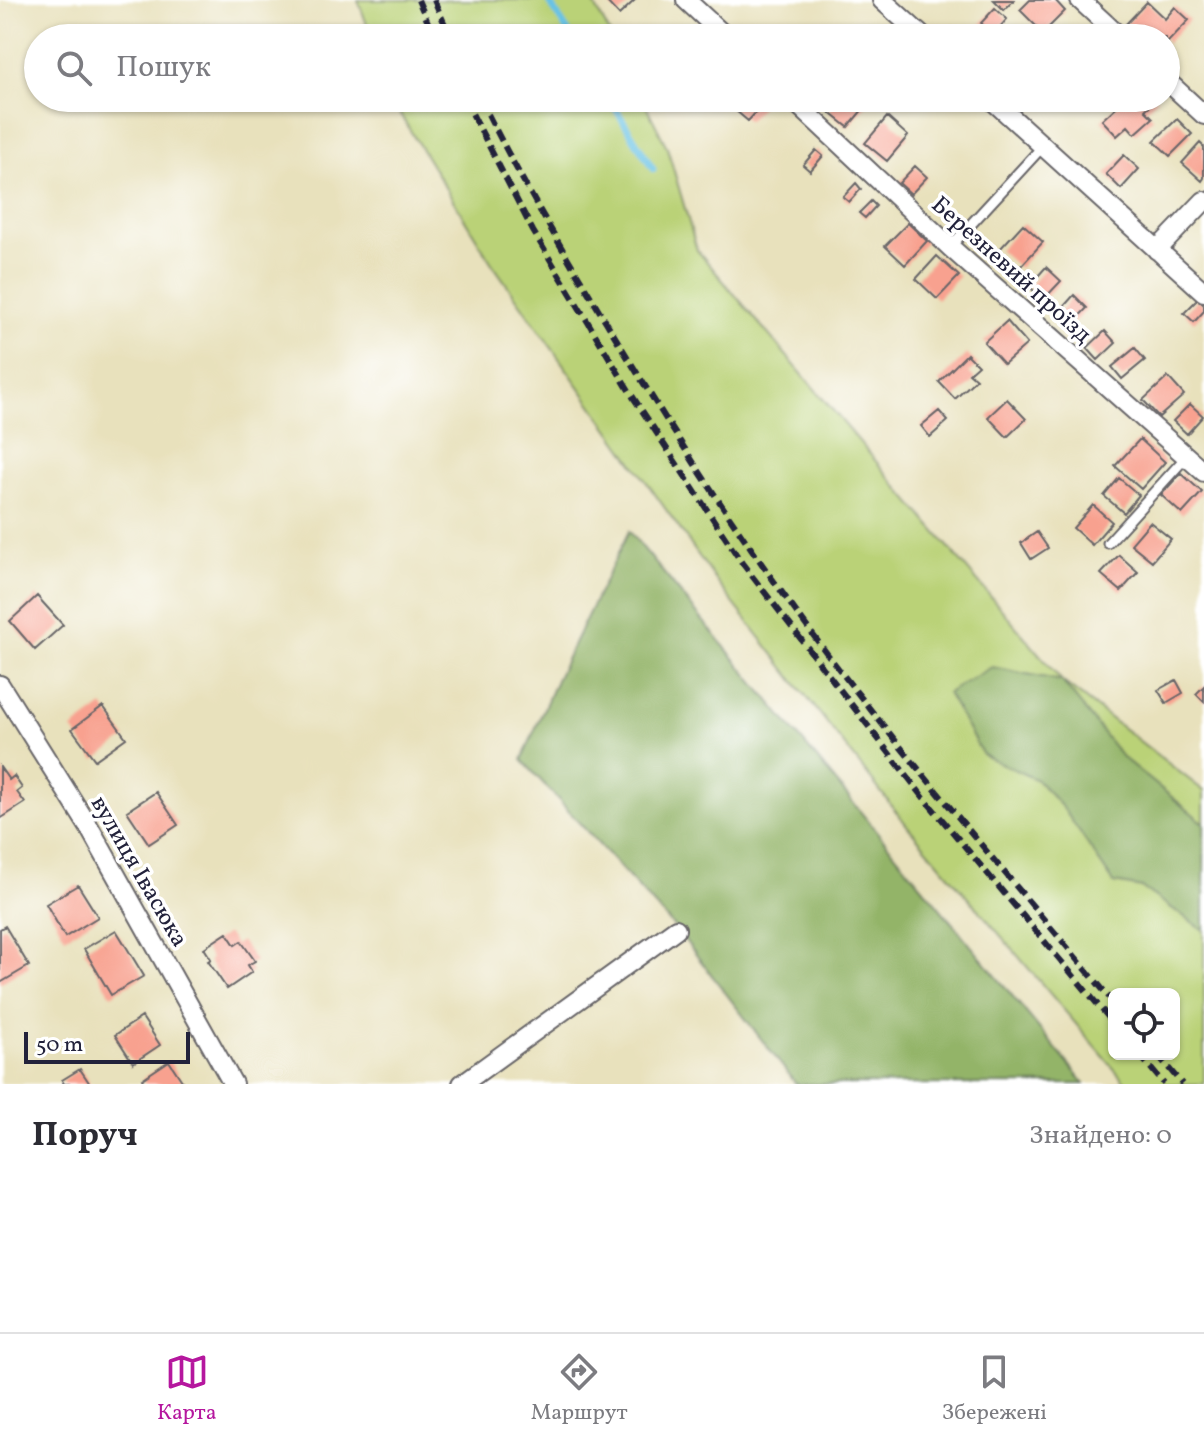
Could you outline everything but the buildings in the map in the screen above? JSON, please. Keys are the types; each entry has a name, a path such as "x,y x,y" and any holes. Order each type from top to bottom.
{"street":[{"path":"686,0 712,24"},
{"path":"882,0 909,24"},
{"path":"1080,0 1106,24"},
{"path":"1180,93 1204,115"},
{"name":"Березневий проїзд","path":"806,112 950,247 1204,472"},
{"path":"1005,112 1204,292"},
{"path":"1157,250 1204,201"},
{"name":"вулиця Івасюка","path":"0,685 89,827 233,1084"},
{"path":"462,1084 676,929"}],"lane":[{"path":"950,247 1043,146"},
{"path":"1108,543 1187,456"}],"green space":[{"path":"358,0 592,0 605,24 367,24"},
{"path":"399,112 649,112 667,147 697,250 1062,681 1204,791 1204,1084 1127,1084 910,829 720,586 491,262"},
{"path":"629,531 1085,1084 796,1084 676,929 522,760 556,680"},
{"path":"992,667 1062,681 1122,757 1204,823 1204,930 1142,888 1114,883 1063,808 1037,780 983,755 947,693"}],"waterway":[{"path":"548,0 563,24"},
{"path":"618,112 653,169"}],"railway":[{"path":"418,0 429,24"},
{"path":"434,0 445,24"},
{"path":"471,112 533,231 633,397 742,563 924,798 1108,1017"},
{"path":"487,112 526,187 594,301 754,553 880,722 1108,996"},
{"path":"1144,1060 1164,1084"},
{"path":"1162,1060 1182,1084"}]}
